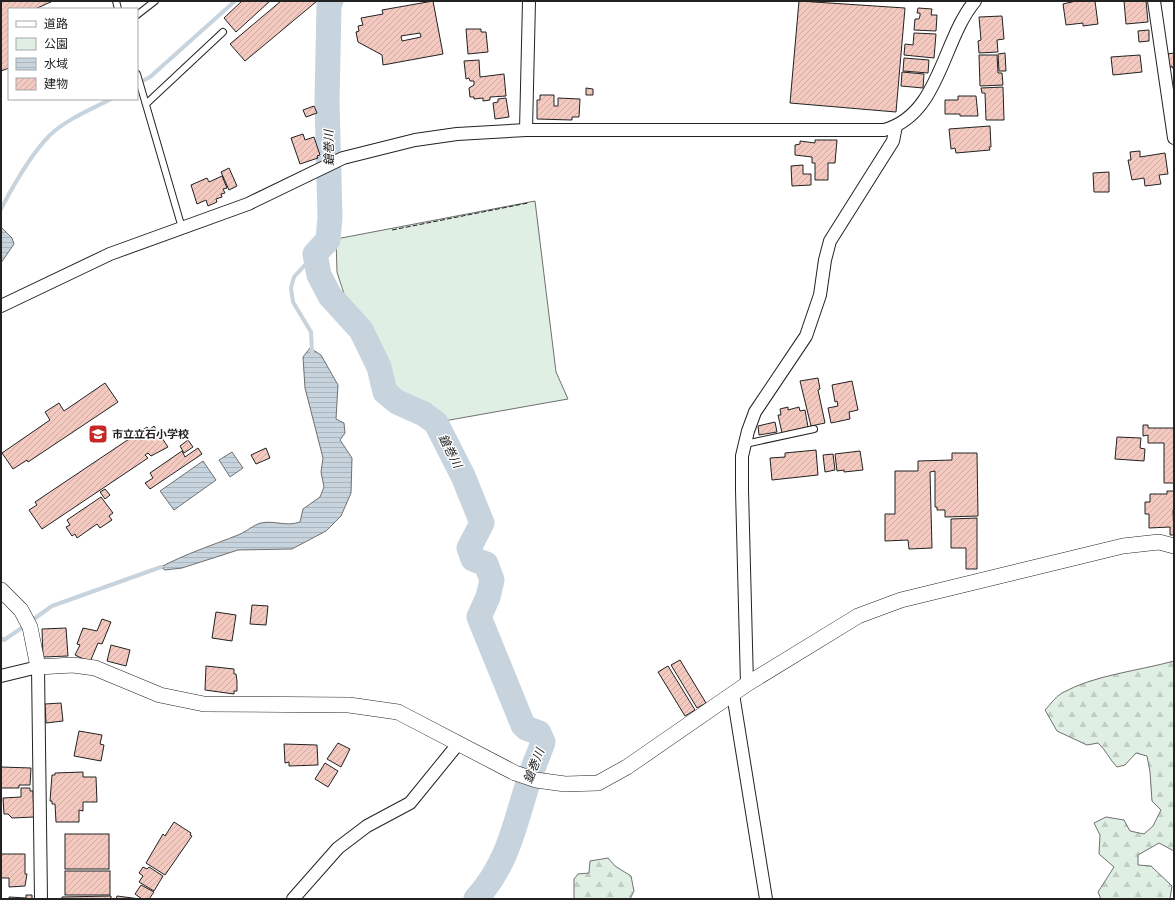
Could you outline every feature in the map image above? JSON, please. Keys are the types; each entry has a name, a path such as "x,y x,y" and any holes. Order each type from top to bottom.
{"street":[{"path":"526,130 529,1"},
{"path":"1,306 110,254 248,204 343,158 381,148 457,134 526,130 884,130 896,126 913,115 938,77 957,31 968,9 975,1"},
{"path":"1154,1 1170,77 1174,138"},
{"path":"747,684 742,456 748,431 756,412 806,336 820,295 825,260 830,241 893,141 896,126"},
{"path":"1,676 38,667 73,665 95,668 160,695 204,704 349,705 398,712 515,773 536,780 565,784 598,782 627,767 747,684 858,616 901,600 1123,546 1159,542 1174,546"},
{"path":"1,590 21,610 30,627 38,667 41,899"},
{"path":"733,694 766,899"},
{"path":"293,899 338,848 367,826 410,803 458,744"}],"lane":[{"path":"138,14 155,1"},
{"path":"146,104 224,32"},
{"path":"138,77 182,228"},
{"path":"745,444 814,429"}],"green space":[{"path":"535,201 556,372 568,399 444,421 427,409 400,396 389,383 379,350 346,300 337,272 336,239"},
{"path":"1174,661 1174,851 1159,843 1138,855 1138,865 1151,866 1172,886 1170,899 1101,899 1098,892 1114,867 1099,854 1100,835 1094,823 1106,817 1124,820 1130,831 1144,834 1153,826 1161,810 1152,801 1150,772 1147,756 1136,753 1125,765 1117,767 1098,743 1087,745 1057,731 1045,710 1062,693 1088,682"},
{"path":"608,858 615,866 631,876 634,891 630,899 574,899 574,879 578,874 589,873 590,861"}],"water":[{"path":"1,227 12,238 14,244 1,263"},
{"path":"310,348 321,355 338,385 336,419 344,423 345,433 340,440 352,458 351,493 341,516 326,531 292,549 238,550 182,568 165,570 161,567 189,554 241,534 258,524 266,522 290,524 300,522 303,509 320,497 324,487 321,472 323,458 305,388 303,357"},
{"path":"232,452 243,468 230,477 219,460"},
{"path":"203,461 216,480 174,510 160,491"}],"building":[{"path":"1,1 53,1 37,8 8,8 8,68 1,71"},
{"path":"242,1 270,1 236,32 224,18"},
{"path":"281,1 317,1 245,61 230,44"},
{"path":"433,1 443,54 383,65 382,55 358,42 356,32 359,31 358,26 363,25 361,18 383,14 382,10","holes":["420,33 421,37 402,41 401,36"]},
{"path":"799,1 905,8 896,112 790,103"},
{"path":"1076,1 1095,1 1098,24 1083,26 1083,23 1066,25 1063,4"},
{"path":"1124,1 1146,1 1148,22 1126,24"},
{"path":"918,8 932,9 931,15 937,15 936,31 914,30 915,19 919,19 920,16 920,13 917,13"},
{"path":"1002,16 1004,39 997,40 998,52 979,53 978,41 981,40 979,17"},
{"path":"466,29 481,29 481,32 486,32 488,52 468,54"},
{"path":"1149,30 1149,41 1139,42 1138,31"},
{"path":"914,33 936,34 934,58 904,55 905,44 913,45"},
{"path":"1005,53 1006,71 999,71 998,54"},
{"path":"1174,53 1174,68 1172,68 1172,66 1169,67 1167,54"},
{"path":"979,55 997,55 998,73 1002,73 1003,85 980,86"},
{"path":"1140,55 1142,72 1113,75 1111,57"},
{"path":"904,58 929,60 928,73 903,71"},
{"path":"479,60 480,77 504,74 506,96 490,97 490,100 483,101 483,98 474,99 474,97 470,97 469,88 474,85 474,81 470,81 469,78 466,79 464,61"},
{"path":"902,72 924,74 923,88 901,86"},
{"path":"1003,87 1004,120 986,120 985,93 982,93 981,88"},
{"path":"586,88 593,89 593,95 586,95"},
{"path":"540,95 554,95 554,106 558,106 558,98 580,99 579,117 572,117 572,120 537,119 537,100 540,100"},
{"path":"958,96 976,96 978,116 945,114 945,100 958,100"},
{"path":"506,98 509,117 495,119 493,103 498,102 498,99"},
{"path":"314,106 317,113 306,117 303,110"},
{"path":"990,126 990,150 956,153 955,148 951,149 949,129"},
{"path":"303,134 305,140 314,137 320,155 317,156 318,158 300,164 291,138"},
{"path":"815,140 837,140 835,163 828,163 828,180 815,180 815,163 812,163 812,157 795,155 795,145 800,144 800,141 815,143"},
{"path":"1140,151 1140,157 1165,153 1168,174 1159,175 1161,184 1145,186 1144,178 1132,180 1128,160 1131,160 1130,152"},
{"path":"803,165 803,174 811,174 811,185 792,186 791,166"},
{"path":"229,168 237,186 229,190 221,172"},
{"path":"1109,172 1109,192 1094,192 1093,173"},
{"path":"222,176 227,188 223,189 225,193 221,194 222,197 216,199 217,202 208,206 206,200 197,204 191,185 207,178 209,182"},
{"path":"818,378 820,389 818,390 825,423 811,426 800,381"},
{"path":"852,381 858,410 849,412 850,419 831,423 828,408 838,406 837,401 835,402 832,385"},
{"path":"105,383 118,402 28,462 27,460 13,469 2,453 50,420 45,412 59,403 64,411"},
{"path":"788,407 788,410 799,407 800,411 805,410 808,427 782,433 778,415 781,415 780,409"},
{"path":"775,422 777,432 759,435 758,426"},
{"path":"1143,425 1148,425 1148,428 1174,428 1174,483 1164,483 1164,443 1148,443 1148,435 1143,436"},
{"path":"154,426 168,447 151,456 148,453 145,455 148,458 42,529 29,510 37,505 35,502 147,427 149,430"},
{"path":"1117,437 1141,438 1140,448 1145,449 1144,461 1115,459"},
{"path":"188,440 193,447 184,453 180,446"},
{"path":"198,448 202,454 150,489 145,483 153,478 150,473 182,451 185,457"},
{"path":"266,448 270,458 256,464 251,455"},
{"path":"816,450 818,475 772,480 770,458 785,457 785,453"},
{"path":"860,451 863,470 844,472 844,470 837,471 835,454"},
{"path":"952,453 977,453 978,516 945,517 945,510 937,510 937,507 935,507 935,471 930,472 932,548 909,549 908,540 885,541 885,514 895,514 895,471 918,471 918,461 952,460"},
{"path":"833,454 835,470 825,472 823,455"},
{"path":"105,489 110,495 105,499 100,492"},
{"path":"1167,491 1174,491 1174,535 1170,535 1170,527 1149,528 1149,514 1145,514 1145,502 1150,502 1150,494 1167,494"},
{"path":"101,497 113,513 109,516 112,520 100,528 97,524 77,538 75,534 72,536 66,527 70,525 67,520"},
{"path":"977,518 977,569 966,569 966,548 951,548 951,519"},
{"path":"252,605 268,606 266,625 250,624"},
{"path":"216,612 236,615 232,641 212,638"},
{"path":"102,619 111,622 102,644 98,643 90,662 75,655 80,645 77,644 83,628 97,631"},
{"path":"66,628 68,656 43,657 42,629"},
{"path":"111,645 130,650 126,666 107,661"},
{"path":"680,660 706,703 697,708 671,665"},
{"path":"206,666 234,669 234,674 236,674 237,681 237,691 234,691 234,694 205,690"},
{"path":"668,666 695,710 685,716 658,672"},
{"path":"61,703 63,721 46,723 45,704"},
{"path":"79,731 102,735 100,744 104,745 101,761 74,756"},
{"path":"338,743 350,749 341,767 327,759"},
{"path":"284,744 317,745 318,765 289,766 289,762 285,763"},
{"path":"325,763 338,771 328,787 315,779"},
{"path":"1,767 31,768 30,785 19,785 19,788 1,788"},
{"path":"83,772 83,777 96,777 97,802 83,802 83,811 79,810 79,822 56,822 55,804 52,804 52,801 50,801 52,775 55,775 55,773"},
{"path":"21,788 30,788 30,791 33,791 34,817 12,818 8,814 4,814 3,798 21,797"},
{"path":"174,822 191,833 190,835 192,836 165,875 146,863 163,834 165,836"},
{"path":"65,834 109,834 109,869 65,869"},
{"path":"1,854 25,854 25,874 27,874 25,886 9,887 9,878 1,878"},
{"path":"143,867 147,869 149,867 163,876 154,891 139,882 143,876 139,873"},
{"path":"65,871 110,871 110,895 65,895"},
{"path":"141,885 154,892 149,899 142,899 135,894"},
{"path":"26,895 32,895 32,898 34,899 9,899 9,897 26,898"},
{"path":"111,896 111,899 62,899 62,897"},
{"path":"117,896 140,899 116,899"}],"waterway":[{"path":"139,83 150,77 235,1"},
{"name":"鎗巻川","path":"331,1 329,5 327,101 330,217 328,240 315,254 319,275 330,296 361,330 379,367 385,392 397,402 424,414 436,423 463,476 482,523 469,548 473,559 486,564 492,580 488,597 479,617 523,725 526,728 539,733 543,742 508,846 495,873 487,886 476,899"},
{"path":"1,209 17,180 43,142 71,119 109,100"},
{"path":"312,353 311,332 293,302 291,288 294,277 315,254"},
{"path":"31,621 52,606 161,567"},
{"path":"1,638 4,640 26,625"}],"fence":[{"path":"392,230 528,203"}],"place":[{"name":"市立立石小学校","path":"98,434"}]}
